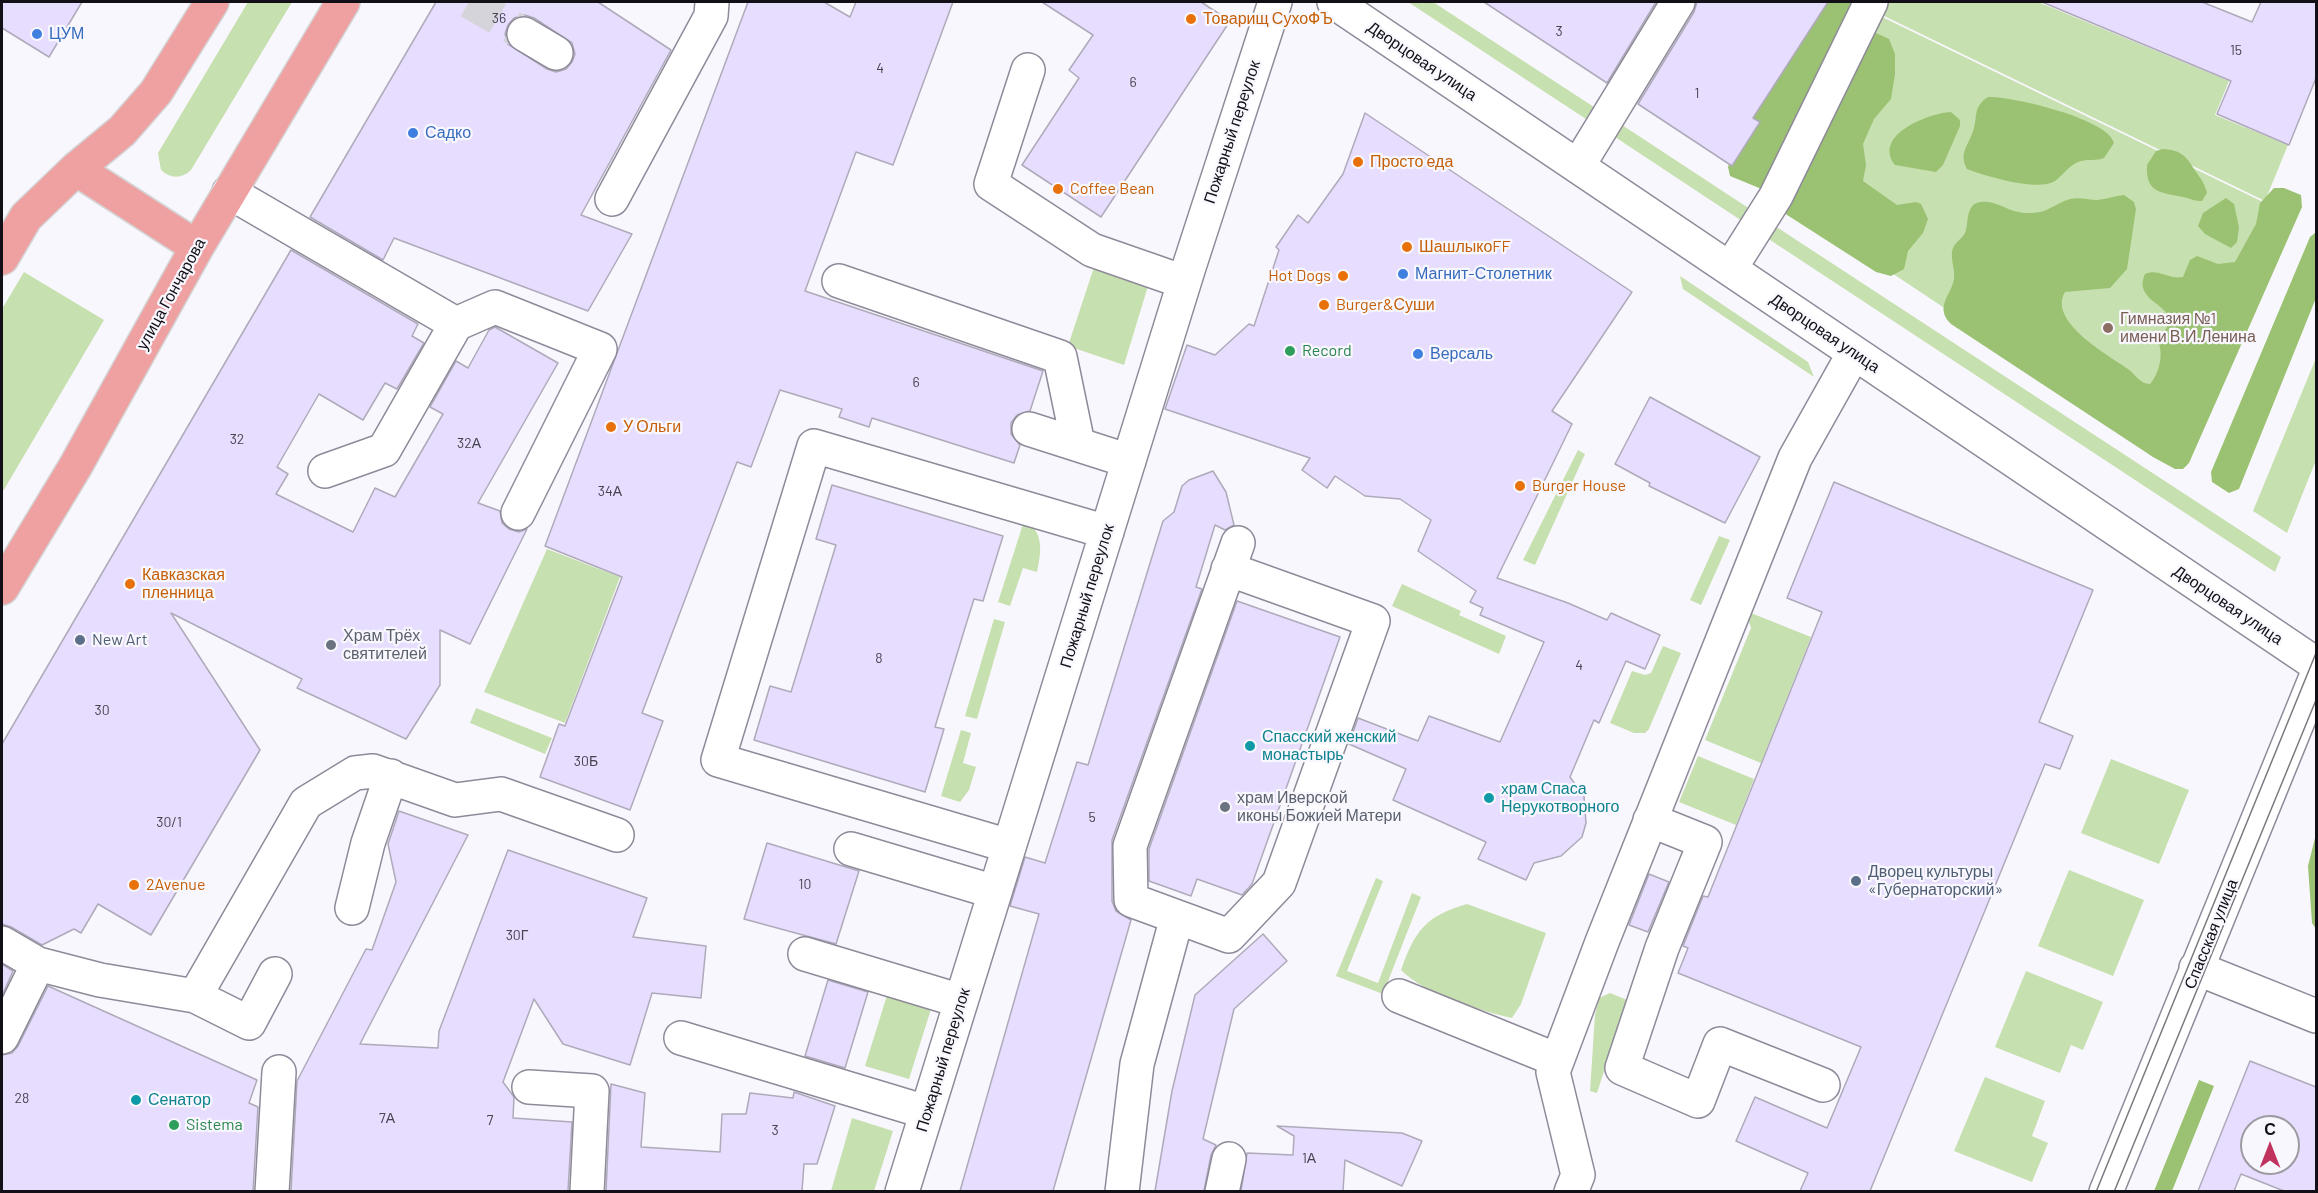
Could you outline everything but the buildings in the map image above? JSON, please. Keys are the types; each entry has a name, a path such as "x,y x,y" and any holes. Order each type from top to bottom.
{"main road":[{"path":"2,258 26,217 76,169 122,131 156,92 212,2"},
{"name":"улица Гончарова","path":"2,588 75,467 197,246 343,2"},
{"path":"76,169 197,246"}],"street":[{"path":"612,199 711,16 712,2"},
{"name":"Пожарный переулок","path":"902,1191 1184,282 1275,2"},
{"path":"1578,166 1678,2"},
{"path":"1730,269 1776,196 1870,2"},
{"name":"Дворцовая улица","path":"1354,7 1578,166 2316,664"},
{"path":"524,34 556,53"},
{"path":"1028,70 991,184 1092,250 1184,282"},
{"path":"229,192 456,324"},
{"path":"839,281 1060,357 1078,444"},
{"path":"325,471 384,450 456,324 495,307 600,349 518,513"},
{"path":"1571,1191 1578,1175 1553,1072 1557,1060 1795,458 1854,352"},
{"path":"1029,429 1129,461"},
{"path":"1009,846 718,760 814,446 1107,532"},
{"path":"1233,556 1373,621 1280,883 1229,936 1177,917 1131,900 1130,846 1233,556"},
{"name":"Спасская улица","path":"2106,1191 2316,677"},
{"path":"195,996 306,803 355,773 373,771 455,800 501,794 616,835"},
{"path":"352,908 368,843 391,776"},
{"path":"1650,820 1705,842 1662,948 1622,1068 1698,1101 1720,1044 1823,1085"},
{"path":"851,849 995,892"},
{"path":"1122,1191 1137,1064 1177,917"},
{"path":"2,943 38,964 100,980 195,996 249,1023 275,974"},
{"path":"805,954 961,1001"},
{"path":"2,1037 38,964"},
{"path":"2196,969 2316,1016"},
{"path":"1400,996 1557,1060"},
{"path":"681,1038 926,1112"},
{"path":"272,1191 279,1072"},
{"path":"529,1087 592,1091 587,1191"},
{"path":"1222,1191 1229,1159"}],"green space":[{"path":"248,2 292,2 191,170 180,176 168,175 161,170 158,153"},
{"path":"1408,2 1433,2 1597,109 1589,121"},
{"path":"1828,2 1855,4 1764,190 1730,176 1728,167 1743,120"},
{"path":"1882,2 2038,2 2229,81 2215,115 2288,145 2265,201 1876,12"},
{"name":"Гимназия №1 имени В.И.Ленина","path":"1876,14 2265,203 2164,454 1785,202"},
{"path":"1876,33 1889,39 1895,54 1895,74 1891,99 1874,119 1863,144 1866,165 1863,181 1897,205 1916,202 1921,204 1928,219 1923,233 1908,251 1904,269 1891,276 1876,272 1784,213 1871,34"},
{"path":"1988,97 2017,100 2078,118 2108,134 2114,143 2104,158 2077,162 2055,181 2047,184 2011,182 1967,169 1964,159 1965,151 1974,128 1977,109"},
{"path":"1951,112 1960,120 1960,126 1943,165 1936,172 1895,165 1890,154 1891,144 1897,135 1918,121"},
{"path":"1619,123 1753,211 1745,223 1612,135"},
{"path":"2163,149 2179,153 2190,162 2207,193 2202,201 2158,191 2149,182 2147,165 2156,151"},
{"path":"2274,188 2284,188 2301,195 2302,207 2189,463 2183,469 2175,469 2153,457 1951,324 1946,318 1945,302 1954,279 1953,249 1965,233 1969,212 1975,204 1988,202 2018,212 2032,213 2070,199 2097,200 2124,195 2134,202 2136,209 2127,269 2110,288 2065,292 2062,303 2065,315 2083,337 2141,381 2150,384 2160,364 2161,352 2158,342 2169,321 2164,310 2144,290 2145,274 2154,272 2183,277 2190,260 2197,256 2218,264 2235,262 2256,224 2260,203"},
{"path":"2226,198 2234,204 2239,227 2237,242 2231,248 2205,234 2198,226 2203,213"},
{"path":"1772,224 2281,557 2275,572 1764,236"},
{"path":"2316,232 2316,298 2239,489 2229,493 2212,482 2211,472 2310,237"},
{"path":"1094,267 1148,286 1124,365 1068,346"},
{"path":"24,272 104,320 2,493 2,309"},
{"path":"1680,276 1808,362 1814,377 1683,289"},
{"path":"2316,358 2316,460 2287,533 2253,511"},
{"path":"1578,450 1585,454 1535,565 1523,560"},
{"path":"1024,521 1031,525 1040,543 1037,572 1023,568 1010,606 998,602"},
{"path":"1719,536 1730,540 1701,605 1690,600"},
{"path":"547,549 620,577 565,723 484,692"},
{"path":"1402,584 1461,611 1459,615 1506,636 1499,654 1392,606"},
{"path":"1746,611 1811,637 1761,763 1705,740 1751,628"},
{"path":"994,619 1005,622 977,719 965,716"},
{"path":"1663,646 1681,653 1649,729 1645,733 1634,733 1610,723 1632,671 1645,675 1651,673"},
{"path":"476,708 552,738 545,754 470,723"},
{"path":"961,730 971,733 963,763 976,767 969,790 960,802 941,796"},
{"path":"1698,756 1754,779 1736,825 1679,802"},
{"path":"2111,759 2189,790 2159,864 2081,833"},
{"path":"2316,834 2316,929 2312,923 2308,866"},
{"path":"2069,870 2144,900 2113,976 2038,946"},
{"path":"1376,878 1383,881 1347,971 1378,983 1412,893 1421,897 1383,994 1336,976"},
{"path":"1467,904 1546,933 1521,1004 1512,1018 1468,1006 1438,994 1411,979 1401,970 1417,935 1431,920"},
{"path":"2026,971 2103,1002 2083,1050 2071,1045 2060,1073 1995,1047"},
{"path":"888,992 932,1006 909,1079 865,1066"},
{"path":"1610,993 1627,1000 1597,1093 1590,1091 1595,1015 1599,998"},
{"path":"1985,1077 2045,1101 2032,1136 2048,1143 2032,1182 1954,1151"},
{"path":"2199,1080 2214,1086 2172,1191 2154,1191"},
{"path":"852,1118 893,1131 874,1191 831,1191"}],"tunnel":[{"path":"469,2 524,34"}],"tram line":[{"path":"2096,1192 2316,653"},
{"path":"2114,1192 2316,700"}],"place":[{"name":"Товарищ СухоФЪ","path":"1191,19"},
{"name":"ЦУМ","path":"37,34"},
{"name":"Садко","path":"413,133"},
{"name":"Просто еда","path":"1358,162"},
{"name":"Coffee Bean","path":"1058,189"},
{"name":"ШашлыкоFF","path":"1407,247"},
{"name":"Магнит-Столетник","path":"1403,274"},
{"name":"Hot Dogs","path":"1343,276"},
{"name":"Burger&Суши","path":"1324,305"},
{"name":"Гимназия №1 имени В.И.Ленина","path":"2108,328"},
{"name":"Record","path":"1290,351"},
{"name":"Версаль","path":"1418,354"},
{"name":"У Ольги","path":"611,427"},
{"name":"Burger House","path":"1520,486"},
{"name":"Кавказская пленница","path":"130,584"},
{"name":"New Art","path":"80,640"},
{"name":"Храм Трёх святителей","path":"331,645"},
{"name":"Спасский женский монастырь","path":"1250,746"},
{"name":"xрам Спаса Нерукотворного","path":"1489,798"},
{"name":"храм Иверской иконы Божией Матери","path":"1225,807"},
{"name":"Дворец культуры «Губернаторский»","path":"1856,881"},
{"name":"2Avenue","path":"134,885"},
{"name":"Сенатор","path":"136,1100"},
{"name":"Sistema","path":"174,1125"}]}
